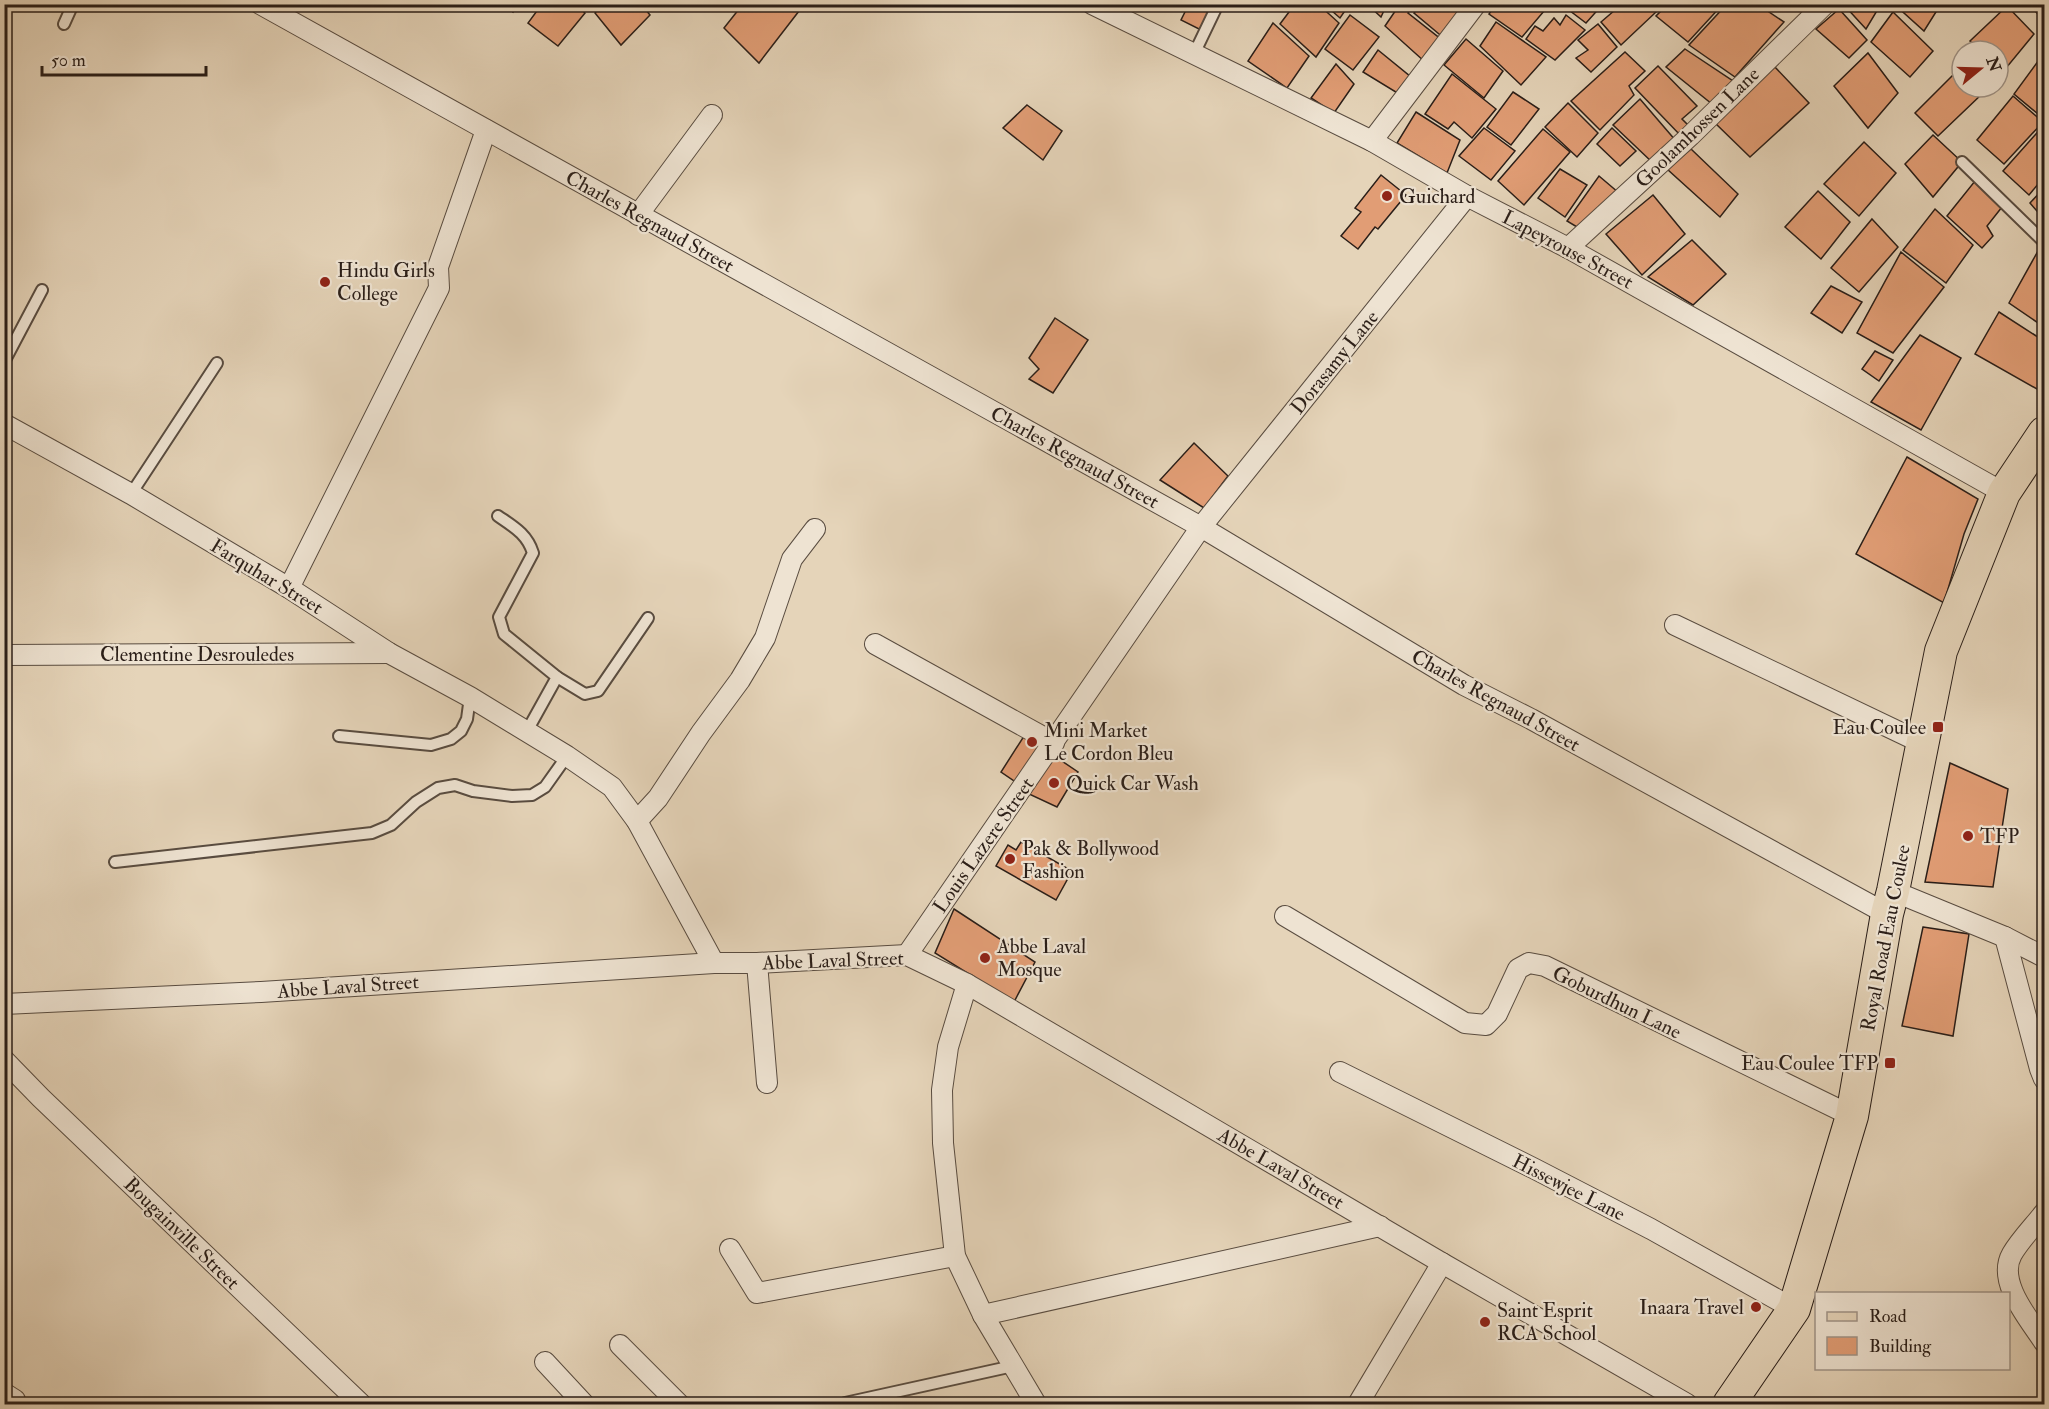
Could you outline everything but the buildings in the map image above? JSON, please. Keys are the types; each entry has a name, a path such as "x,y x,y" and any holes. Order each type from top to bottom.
{"main road":[{"name":"Royal Road Eau Coulee","path":"1729,1404 1794,1309 1852,1116 1890,902 1941,651 2004,493 2044,433"}],"street":[{"name":"Charles Regnaud Street","path":"260,4 1201,527 1464,685 1890,902 2005,937 2044,957"},
{"name":"Lapeyrouse Street","path":"1092,4 1372,141 1467,196 1568,248 2004,493"},
{"path":"1372,141 1476,4"},
{"name":"Goolamhossen Lane","path":"1568,248 1690,136 1825,4"},
{"path":"638,215 712,115"},
{"path":"290,588 439,288 438,267 486,130"},
{"name":"Dorasamy Lane","path":"1201,527 1467,196"},
{"name":"Farquhar Street","path":"4,424 131,494 290,588 389,653 527,731 612,787 637,821 714,963"},
{"name":"Louis Lazere Street","path":"907,955 1201,527"},
{"path":"637,821 658,798 740,680 765,638 792,559 815,529"},
{"path":"1675,625 1923,743"},
{"path":"875,644 1054,743"},
{"name":"Clementine Desrouledes","path":"4,655 389,653"},
{"name":"Goburdhun Lane","path":"1285,916 1465,1023 1486,1025 1497,1014 1518,969 1529,963 1545,966 1852,1116"},
{"path":"2005,937 2044,1079"},
{"name":"Abbe Laval Street","path":"4,1004 261,992 714,963 907,955 967,984 1687,1404"},
{"path":"757,963 767,1083"},
{"path":"967,984 948,1047 942,1090 944,1143 954,1256 983,1315 1036,1404"},
{"name":"Bougainville Street","path":"4,1060 50,1107 361,1404"},
{"name":"Hissewjee Lane","path":"1341,1072 1619,1213 1794,1309"},
{"path":"2044,1214 2011,1255 2006,1272 2012,1291 2044,1342"},
{"path":"983,1315 1380,1226"},
{"path":"730,1249 757,1293 954,1256"},
{"path":"1358,1404 1442,1263"},
{"path":"620,1345 679,1404"},
{"path":"544,1362 584,1404"}],"lane":[{"path":"64,24 73,4"},
{"path":"1194,54 1218,4"},
{"path":"1962,162 2044,242"},
{"path":"4,362 42,290"},
{"path":"131,494 217,363"},
{"path":"498,516 522,532 533,554 499,617 504,634 557,677 585,694 598,691 648,618"},
{"path":"527,731 557,677"},
{"path":"339,736 431,746 451,739 461,731 467,719 470,697"},
{"path":"115,862 372,833 391,825 416,802 438,788 455,785 512,796 532,795 545,787 567,756"},
{"path":"845,1403 1013,1366"}],"place":[{"name":"Guichard","path":"1387,196"},
{"name":"Hindu Girls College","path":"325,282"},
{"name":"Eau Coulee","path":"1938,727"},
{"name":"Mini Market Le Cordon Bleu","path":"1032,742"},
{"name":"Quick Car Wash","path":"1054,783"},
{"name":"TFP","path":"1968,836"},
{"name":"Pak & Bollywood Fashion","path":"1010,859"},
{"name":"Abbe Laval Mosque","path":"985,958"},
{"name":"Eau Coulee TFP","path":"1890,1063"},
{"name":"Inaara Travel","path":"1756,1307"},
{"name":"Saint Esprit RCA School","path":"1485,1322"}]}
